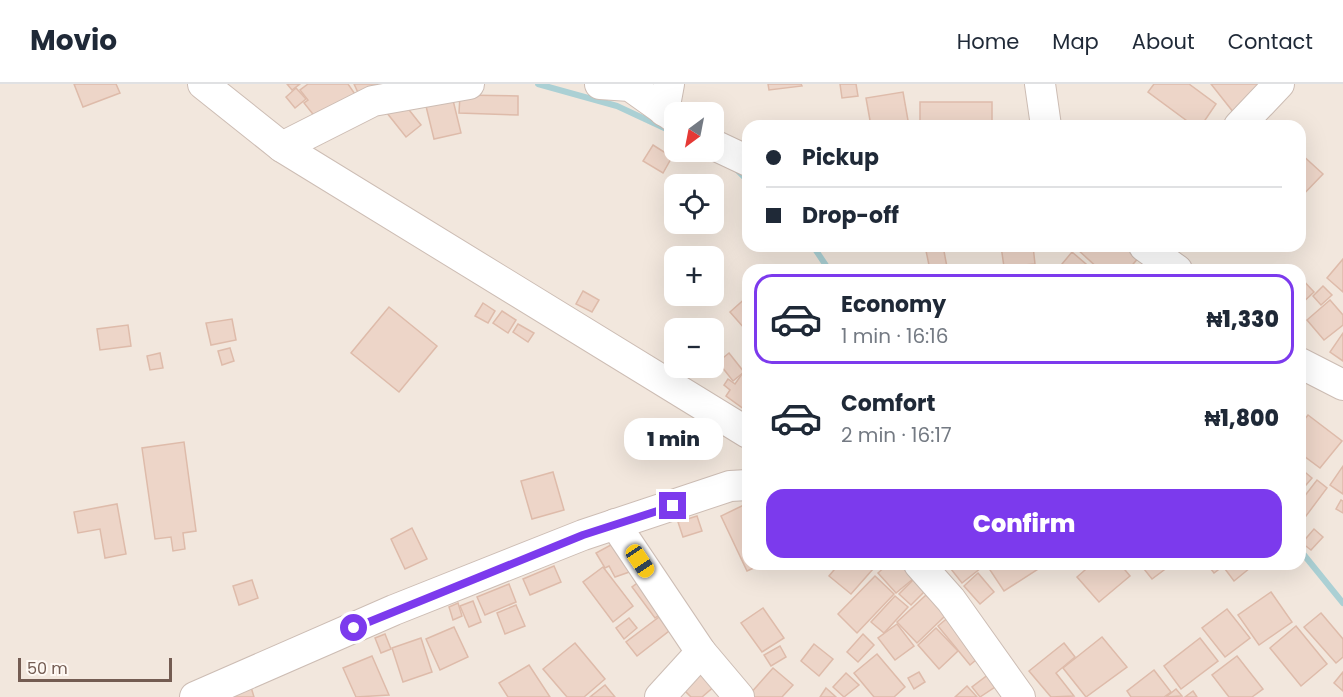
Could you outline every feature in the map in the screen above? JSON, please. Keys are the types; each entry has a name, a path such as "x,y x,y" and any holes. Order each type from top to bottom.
{"street":[{"path":"203,84 282,147 742,429"},
{"path":"282,147 373,101 469,84"},
{"path":"600,84 630,86 665,102"},
{"path":"1040,84 1045,120"},
{"path":"1245,120 1280,84"},
{"path":"724,149 742,157"},
{"path":"1152,252 1170,264"},
{"path":"1306,366 1343,385"},
{"path":"195,697 394,610 615,524 730,486 742,485"},
{"path":"615,524 700,652 739,697"},
{"path":"924,570 951,600 1020,697"},
{"path":"660,697 700,652"}],"shaded area":[{"path":"0,84 1343,84 1343,697 0,697"}],"building":[{"path":"74,84 116,84 120,93 83,107"},
{"path":"287,84 300,84 292,90"},
{"path":"308,84 348,84 357,97 320,123 304,103 308,100 300,90"},
{"path":"354,84 392,84 361,99"},
{"path":"768,84 801,84 802,86 769,90"},
{"path":"840,84 856,84 858,96 842,98"},
{"path":"1154,84 1189,84 1216,104 1205,120 1186,120 1148,92"},
{"path":"1211,84 1260,84 1234,113"},
{"path":"296,88 306,99 295,108 286,97"},
{"path":"903,92 908,120 870,120 866,98"},
{"path":"460,95 518,96 518,115 459,113"},
{"path":"452,96 461,133 434,139 425,102"},
{"path":"402,101 421,125 406,137 387,113"},
{"path":"920,102 992,102 992,120 920,120"},
{"path":"653,145 664,152 664,162 669,162 663,173 643,161"},
{"path":"1306,158 1323,174 1306,192"},
{"path":"926,252 944,252 946,264 929,264"},
{"path":"1002,252 1034,252 1035,264 1004,264"},
{"path":"1072,252 1086,264 1062,264"},
{"path":"1080,252 1136,252 1140,256 1133,264 1093,264"},
{"path":"1343,259 1343,292 1327,278"},
{"path":"1306,283 1314,292 1306,299"},
{"path":"1323,286 1332,295 1321,305 1313,296"},
{"path":"583,291 599,300 592,312 576,304"},
{"path":"1330,300 1343,315 1343,325 1324,340 1307,320"},
{"path":"742,301 742,326 730,312"},
{"path":"483,303 495,311 488,323 475,316"},
{"path":"389,307 437,346 399,392 351,353"},
{"path":"502,311 516,320 508,333 493,323"},
{"path":"232,319 236,340 211,345 206,323"},
{"path":"518,324 534,333 528,342 513,332"},
{"path":"128,325 131,346 100,350 97,329"},
{"path":"1343,333 1343,361 1330,352"},
{"path":"230,348 234,361 222,365 218,351"},
{"path":"160,353 163,368 150,370 147,356"},
{"path":"729,353 742,369 742,374 733,381 724,370 724,357"},
{"path":"742,374 742,408 726,396 730,390 724,385 728,379 735,384"},
{"path":"1308,415 1342,441 1320,468 1306,458 1306,418"},
{"path":"184,442 196,531 183,533 185,549 173,551 171,537 155,539 142,448"},
{"path":"1343,466 1343,494 1330,485"},
{"path":"553,472 564,510 532,519 521,481"},
{"path":"1306,473 1312,478 1306,485"},
{"path":"1317,480 1327,488 1306,516 1306,494"},
{"path":"1341,500 1343,501 1343,513 1336,509"},
{"path":"117,504 126,554 105,558 100,529 78,533 74,512"},
{"path":"742,506 742,560 721,516"},
{"path":"697,516 702,531 683,537 678,522"},
{"path":"412,528 427,559 405,569 391,539"},
{"path":"1314,529 1323,537 1311,550 1306,546 1306,538"},
{"path":"618,541 635,570 615,577 609,566 605,568 596,553"},
{"path":"554,566 561,582 530,595 523,579"},
{"path":"603,567 633,606 613,622 583,582"},
{"path":"834,570 872,570 851,594 829,576"},
{"path":"881,570 905,570 913,579 896,593 878,573"},
{"path":"952,570 978,570 962,583"},
{"path":"990,570 1037,570 1004,591"},
{"path":"1085,570 1125,570 1130,576 1099,602 1077,577"},
{"path":"1145,570 1164,570 1152,579"},
{"path":"1226,570 1248,570 1234,581"},
{"path":"978,573 994,592 980,604 964,586"},
{"path":"875,576 894,594 857,633 838,614"},
{"path":"643,579 666,610 655,618 632,587"},
{"path":"914,579 926,590 911,605 899,594"},
{"path":"252,580 258,598 239,605 233,586"},
{"path":"509,584 516,602 485,615 477,597"},
{"path":"1271,592 1292,622 1259,645 1238,615"},
{"path":"926,595 946,615 917,643 897,622"},
{"path":"895,596 908,607 884,633 871,622"},
{"path":"473,601 481,622 469,627 460,606"},
{"path":"458,603 462,616 453,620 449,607"},
{"path":"516,605 525,626 505,634 497,613"},
{"path":"763,608 784,638 762,652 741,623"},
{"path":"1227,609 1250,638 1225,657 1202,628"},
{"path":"1321,613 1343,639 1343,657 1336,663 1304,627"},
{"path":"951,615 983,654 970,665 938,626"},
{"path":"659,617 669,631 637,656 626,642"},
{"path":"629,618 637,628 624,639 616,628"},
{"path":"897,624 914,646 895,660 878,638"},
{"path":"1296,626 1327,664 1301,686 1270,648"},
{"path":"454,627 468,657 440,670 426,639"},
{"path":"936,628 958,651 939,669 918,645"},
{"path":"385,634 391,649 381,653 375,638"},
{"path":"863,634 874,645 858,662 847,652"},
{"path":"1102,637 1127,667 1086,697 1063,668"},
{"path":"421,638 432,672 403,682 392,648"},
{"path":"1200,638 1218,661 1181,689 1164,666"},
{"path":"575,643 605,679 584,697 567,697 543,669"},
{"path":"1064,643 1075,657 1056,673 1074,696 1051,697 1029,671"},
{"path":"814,644 833,659 819,676 801,661"},
{"path":"780,646 786,657 771,666 764,655"},
{"path":"877,654 905,687 894,697 874,697 854,673"},
{"path":"372,656 389,695 356,697 343,668"},
{"path":"1237,656 1263,689 1252,697 1229,697 1212,675"},
{"path":"529,665 550,697 508,697 499,683"},
{"path":"700,668 716,685 702,697 691,697 680,686"},
{"path":"773,668 793,685 782,697 754,697 750,694"},
{"path":"1154,670 1171,692 1164,697 1131,697 1127,691"},
{"path":"919,672 925,682 914,689 908,678"},
{"path":"1343,672 1343,691 1334,683"},
{"path":"846,673 859,685 844,697 833,687"},
{"path":"989,674 998,685 980,697 972,687"},
{"path":"605,685 615,697 590,697"},
{"path":"967,686 977,697 955,697"},
{"path":"251,687 254,697 234,697 233,693"},
{"path":"826,688 836,697 820,697"},
{"path":"1176,689 1182,696 1166,697"},
{"path":"1193,691 1197,697 1185,697"}],"waterway":[{"path":"538,84 617,106 664,128"},
{"path":"737,170 742,175"},
{"path":"817,252 825,264"},
{"path":"1306,557 1343,603"}],"route":[{"path":"354,628 583,535 673,506"}]}
